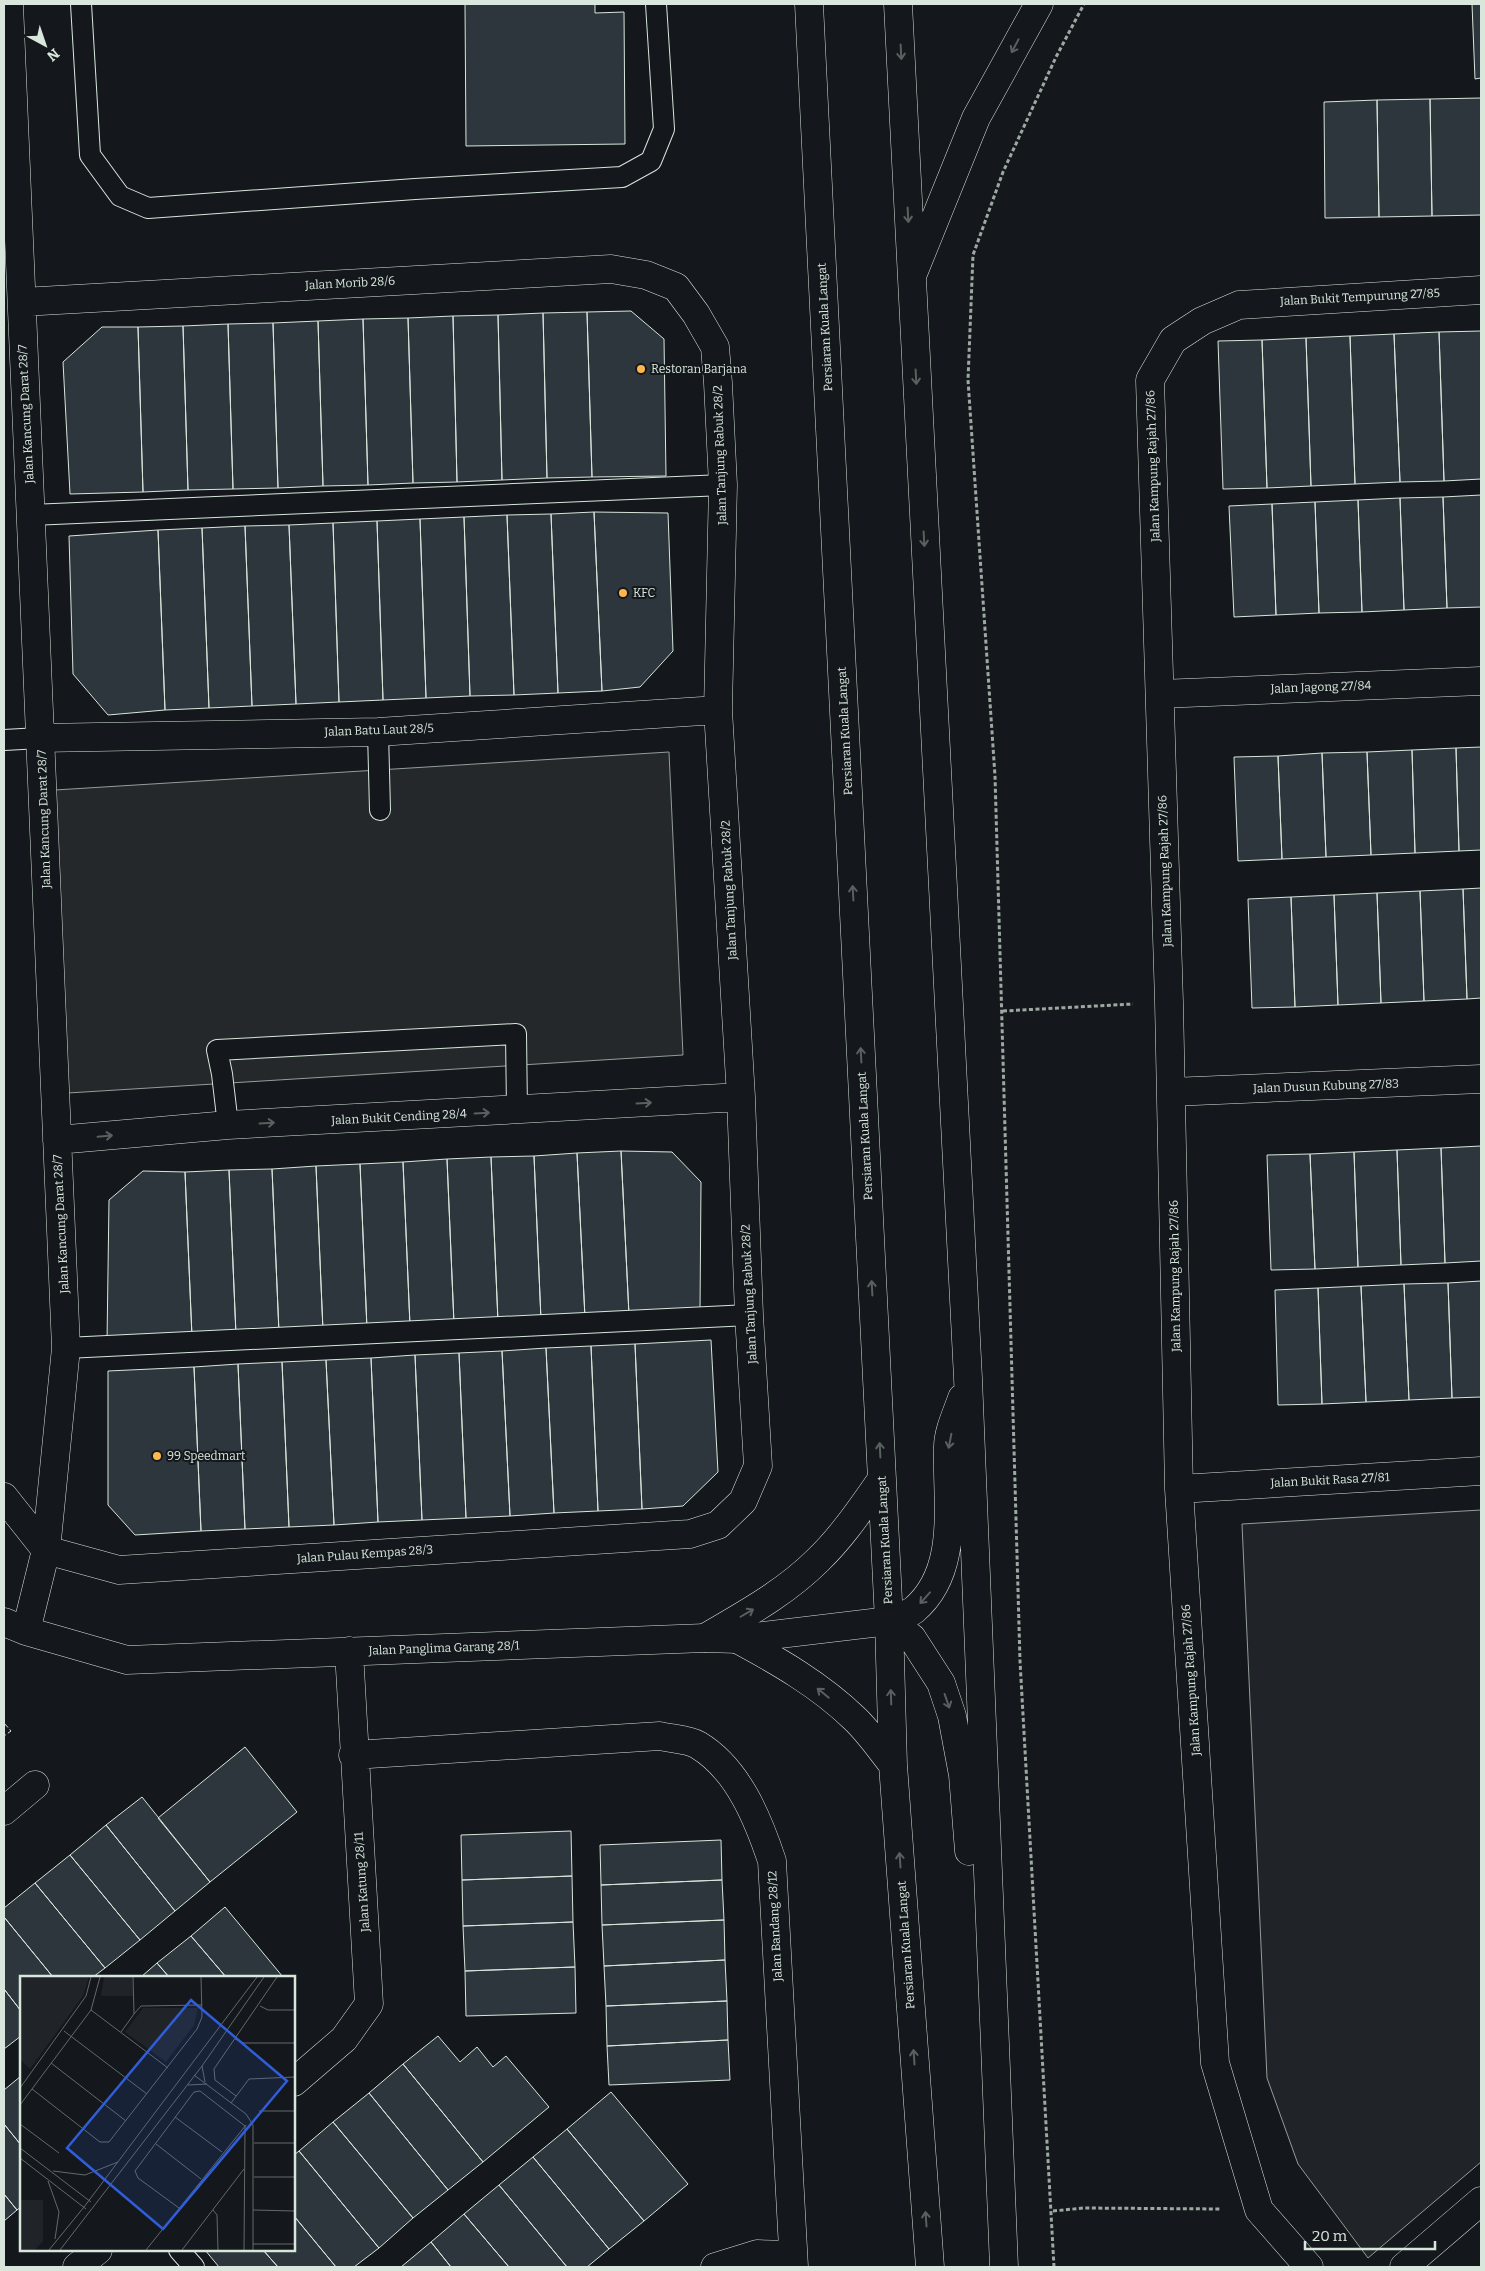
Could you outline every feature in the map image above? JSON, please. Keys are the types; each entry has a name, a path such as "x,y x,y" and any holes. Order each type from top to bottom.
{"street":[{"name":"Jalan Kancung Darat 28/7","path":"9,4 11,224 22,302 66,1348 46,1550 15,1626"},
{"name":"Persiaran Kuala Langat","path":"809,4 889,1621 893,1765 930,2267"},
{"path":"898,4 968,1378 1004,2267"},
{"path":"911,279 976,118 1039,4"},
{"name":"Jalan Morib 28/6","path":"22,302 611,269 646,275 676,287"},
{"name":"Jalan Tanjung Rabuk 28/2","path":"676,287 696,314 715,347 723,485 718,710 741,1097 749,1315 758,1466 743,1501"},
{"name":"Jalan Bukit Tempurung 27/85","path":"1239,304 1481,290"},
{"name":"Jalan Kampung Rajah 27/86","path":"1239,304 1202,321 1173,340 1150,380 1171,1092 1179,1489 1215,2063 1259,2210 1309,2267"},
{"name":"Jalan Jagong 27/84","path":"1160,694 1481,681"},
{"name":"Jalan Batu Laut 28/5","path":"40,738 378,732 718,710"},
{"name":"Jalan Dusun Kubung 27/83","path":"1171,1092 1481,1079"},
{"name":"Jalan Bukit Cending 28/4","path":"57,1140 228,1126 741,1097"},
{"name":"Jalan Panglima Garang 28/1","path":"15,1626 127,1660 705,1638 737,1639 889,1621 912,1612 930,1593 941,1572 950,1504 948,1444 968,1378"},
{"name":"Jalan Bukit Rasa 27/81","path":"1179,1489 1481,1471"},
{"path":"705,1638 768,1601 818,1561 851,1523 882,1479"},
{"path":"4,1497 46,1550"},
{"name":"Jalan Pulau Kempas 28/3","path":"46,1550 119,1570 690,1534 718,1525 743,1501"},
{"path":"889,1621 912,1638 941,1683 947,1699 963,1775 967,1835 972,1871 988,1904"},
{"path":"737,1639 816,1686 855,1718 893,1765"},
{"name":"Jalan Katung 28/11","path":"295,2081 344,2039 369,2004 353,1755 349,1651"},
{"name":"Jalan Bandang 28/12","path":"353,1755 660,1736 697,1744 723,1765 760,1826 772,1862 794,2261"},
{"path":"4,1811 35,1785"},
{"path":"1404,2267 1481,2201"},
{"path":"77,2267 97,2251"},
{"path":"715,2267 757,2254 794,2261"}],"lane":[{"path":"81,4 90,155 120,196 148,208 415,189 622,177 651,161 664,129 656,4"},
{"path":"31,515 723,485"},
{"path":"378,732 380,810"},
{"path":"4,740 40,738"},
{"path":"228,1126 222,1074 217,1050 516,1034 517,1111"},
{"path":"66,1348 749,1315"},
{"path":"180,2251 194,2267"}],"path":[{"path":"1054,2267 1053,2211 1020,1661 995,776 968,380 973,255 1003,172 1056,57 1084,4"},
{"path":"1003,1011 1118,1004"},
{"path":"1053,2211 1084,2208 1222,2209"}],"shaded area":[{"path":"669,752 683,1055 68,1093 55,790"},
{"path":"1481,1510 1481,2162 1368,2258 1298,2164 1267,2078 1242,1524"}],"building":[{"path":"465,4 595,4 595,13 624,12 625,144 466,146"},
{"path":"1472,4 1481,4 1481,78 1475,79"},
{"path":"1481,98 1481,215 1432,216 1430,99"},
{"path":"1430,99 1432,216 1379,217 1377,100"},
{"path":"1377,100 1379,217 1325,218 1324,102"},
{"path":"631,311 664,339 666,476 592,477 587,312"},
{"path":"587,312 592,477 547,478 543,313"},
{"path":"543,313 547,478 502,480 498,315"},
{"path":"498,315 502,480 457,482 453,316"},
{"path":"453,316 457,482 413,483 408,318"},
{"path":"408,318 413,483 368,485 363,319"},
{"path":"363,319 368,485 323,486 318,321"},
{"path":"318,321 323,486 278,488 273,323"},
{"path":"273,323 278,488 233,489 228,324"},
{"path":"228,324 233,489 188,490 183,326"},
{"path":"183,326 188,490 143,492 138,327"},
{"path":"102,327 138,327 143,492 70,494 63,362"},
{"path":"1481,331 1481,479 1444,481 1439,332"},
{"path":"1439,332 1444,481 1400,482 1394,334"},
{"path":"1394,334 1400,482 1355,484 1350,336"},
{"path":"1350,336 1355,484 1311,486 1306,338"},
{"path":"1306,338 1311,486 1267,488 1262,340"},
{"path":"1262,340 1267,488 1223,489 1218,341"},
{"path":"1481,495 1481,607 1447,608 1443,497"},
{"path":"1443,497 1447,608 1404,610 1400,498"},
{"path":"1400,498 1404,610 1362,612 1358,500"},
{"path":"1358,500 1362,612 1319,613 1315,502"},
{"path":"1315,502 1319,613 1276,615 1272,504"},
{"path":"1272,504 1276,615 1234,617 1229,506"},
{"path":"594,512 668,513 673,651 640,687 602,691"},
{"path":"594,512 602,691 558,693 551,514"},
{"path":"551,514 558,693 514,695 507,515"},
{"path":"507,515 514,695 470,696 464,517"},
{"path":"464,517 470,696 426,698 420,519"},
{"path":"420,519 426,698 383,700 377,521"},
{"path":"377,521 383,700 339,702 333,523"},
{"path":"333,523 339,702 296,704 289,525"},
{"path":"289,525 296,704 252,706 245,526"},
{"path":"245,526 252,706 209,708 202,528"},
{"path":"202,528 209,708 165,710 158,530"},
{"path":"158,530 165,710 108,715 73,674 69,536"},
{"path":"1481,747 1481,850 1459,851 1456,748"},
{"path":"1456,748 1459,851 1415,853 1412,750"},
{"path":"1412,750 1415,853 1371,855 1367,752"},
{"path":"1367,752 1371,855 1326,857 1322,753"},
{"path":"1322,753 1326,857 1282,859 1278,756"},
{"path":"1278,756 1282,859 1238,861 1234,757"},
{"path":"1481,888 1481,998 1467,999 1463,889"},
{"path":"1463,889 1467,999 1424,1001 1420,891"},
{"path":"1420,891 1424,1001 1381,1003 1377,893"},
{"path":"1377,893 1381,1003 1338,1005 1334,895"},
{"path":"1334,895 1338,1005 1295,1007 1291,897"},
{"path":"1291,897 1295,1007 1252,1008 1248,899"},
{"path":"1481,1146 1481,1261 1445,1263 1441,1148"},
{"path":"1441,1148 1445,1263 1401,1265 1397,1150"},
{"path":"1397,1150 1401,1265 1358,1267 1354,1152"},
{"path":"621,1151 672,1152 701,1182 700,1311 629,1315"},
{"path":"621,1151 629,1315 585,1318 577,1153"},
{"path":"1354,1152 1358,1267 1315,1269 1310,1154"},
{"path":"577,1153 585,1318 541,1320 534,1156"},
{"path":"1310,1154 1315,1269 1271,1270 1267,1155"},
{"path":"534,1156 541,1320 498,1322 491,1157"},
{"path":"491,1157 498,1322 454,1324 447,1159"},
{"path":"447,1159 454,1324 410,1326 403,1162"},
{"path":"403,1162 410,1326 367,1329 360,1164"},
{"path":"360,1164 367,1329 323,1331 316,1166"},
{"path":"316,1166 323,1331 279,1333 272,1169"},
{"path":"272,1169 279,1333 236,1335 229,1170"},
{"path":"229,1170 236,1335 192,1337 185,1172"},
{"path":"143,1171 185,1172 192,1337 107,1342 109,1200"},
{"path":"1481,1281 1481,1397 1452,1398 1448,1283"},
{"path":"1448,1283 1452,1398 1409,1400 1404,1284"},
{"path":"1404,1284 1409,1400 1366,1402 1361,1286"},
{"path":"1361,1286 1366,1402 1322,1404 1318,1288"},
{"path":"1318,1288 1322,1404 1278,1405 1275,1290"},
{"path":"711,1340 718,1472 683,1506 642,1509 635,1344"},
{"path":"635,1344 642,1509 598,1511 591,1346"},
{"path":"591,1346 598,1511 554,1513 546,1348"},
{"path":"546,1348 554,1513 510,1516 502,1351"},
{"path":"502,1351 510,1516 466,1518 459,1353"},
{"path":"459,1353 466,1518 422,1520 415,1355"},
{"path":"415,1355 422,1520 378,1522 371,1358"},
{"path":"371,1358 378,1522 334,1525 326,1360"},
{"path":"326,1360 334,1525 289,1527 282,1362"},
{"path":"282,1362 289,1527 245,1529 238,1364"},
{"path":"238,1364 245,1529 201,1531 194,1367"},
{"path":"194,1367 201,1531 135,1535 108,1505 108,1371"},
{"path":"245,1747 297,1812 210,1882 158,1818"},
{"path":"142,1797 210,1882 175,1911 106,1825"},
{"path":"106,1825 175,1911 140,1940 70,1855"},
{"path":"571,1831 572,1876 462,1880 461,1835"},
{"path":"721,1840 722,1880 601,1885 600,1845"},
{"path":"70,1855 140,1940 105,1968 35,1883"},
{"path":"572,1876 573,1922 463,1926 462,1880"},
{"path":"722,1880 724,1920 602,1925 601,1885"},
{"path":"35,1883 105,1968 94,1976 52,1976 4,1917 4,1908"},
{"path":"225,1907 282,1976 225,1976 191,1936"},
{"path":"4,1917 52,1976 20,1976 20,2010 4,1989"},
{"path":"724,1920 725,1960 604,1966 602,1925"},
{"path":"573,1922 575,1967 465,1971 463,1926"},
{"path":"191,1936 225,1976 168,1976 157,1963"},
{"path":"725,1960 727,2001 606,2006 604,1966"},
{"path":"157,1963 168,1976 142,1976"},
{"path":"575,1967 576,2013 466,2016 465,1971"},
{"path":"4,1989 20,2010 20,2037 4,2049"},
{"path":"727,2001 728,2040 607,2046 606,2006"},
{"path":"438,2036 460,2062 477,2047 493,2067 506,2056 549,2107 483,2162 403,2064"},
{"path":"728,2040 730,2080 609,2085 607,2046"},
{"path":"403,2064 483,2162 448,2190 369,2093"},
{"path":"20,2077 20,2144 4,2124 4,2090"},
{"path":"611,2092 688,2184 644,2221 567,2129"},
{"path":"369,2093 448,2190 413,2218 333,2122"},
{"path":"333,2122 413,2218 379,2248 299,2151"},
{"path":"4,2124 20,2144 20,2208 17,2210 4,2194"},
{"path":"567,2129 644,2221 609,2249 533,2157"},
{"path":"299,2151 379,2248 354,2267 336,2267 295,2217 295,2154"},
{"path":"533,2157 609,2249 587,2267 567,2267 499,2185"},
{"path":"499,2185 567,2267 509,2267 464,2214"},
{"path":"4,2194 17,2210 4,2221"},
{"path":"464,2214 509,2267 451,2267 431,2242"},
{"path":"295,2217 336,2267 278,2267 264,2251 295,2251"},
{"path":"431,2242 451,2267 401,2267"},
{"path":"206,2251 264,2251 278,2267 219,2267"}],"fence":[{"path":"4,1723 11,1731 4,1736"}],"place":[{"name":"Restoran Barjana","path":"641,369"},
{"name":"KFC","path":"623,593"},
{"name":"99 Speedmart","path":"157,1456"}]}
